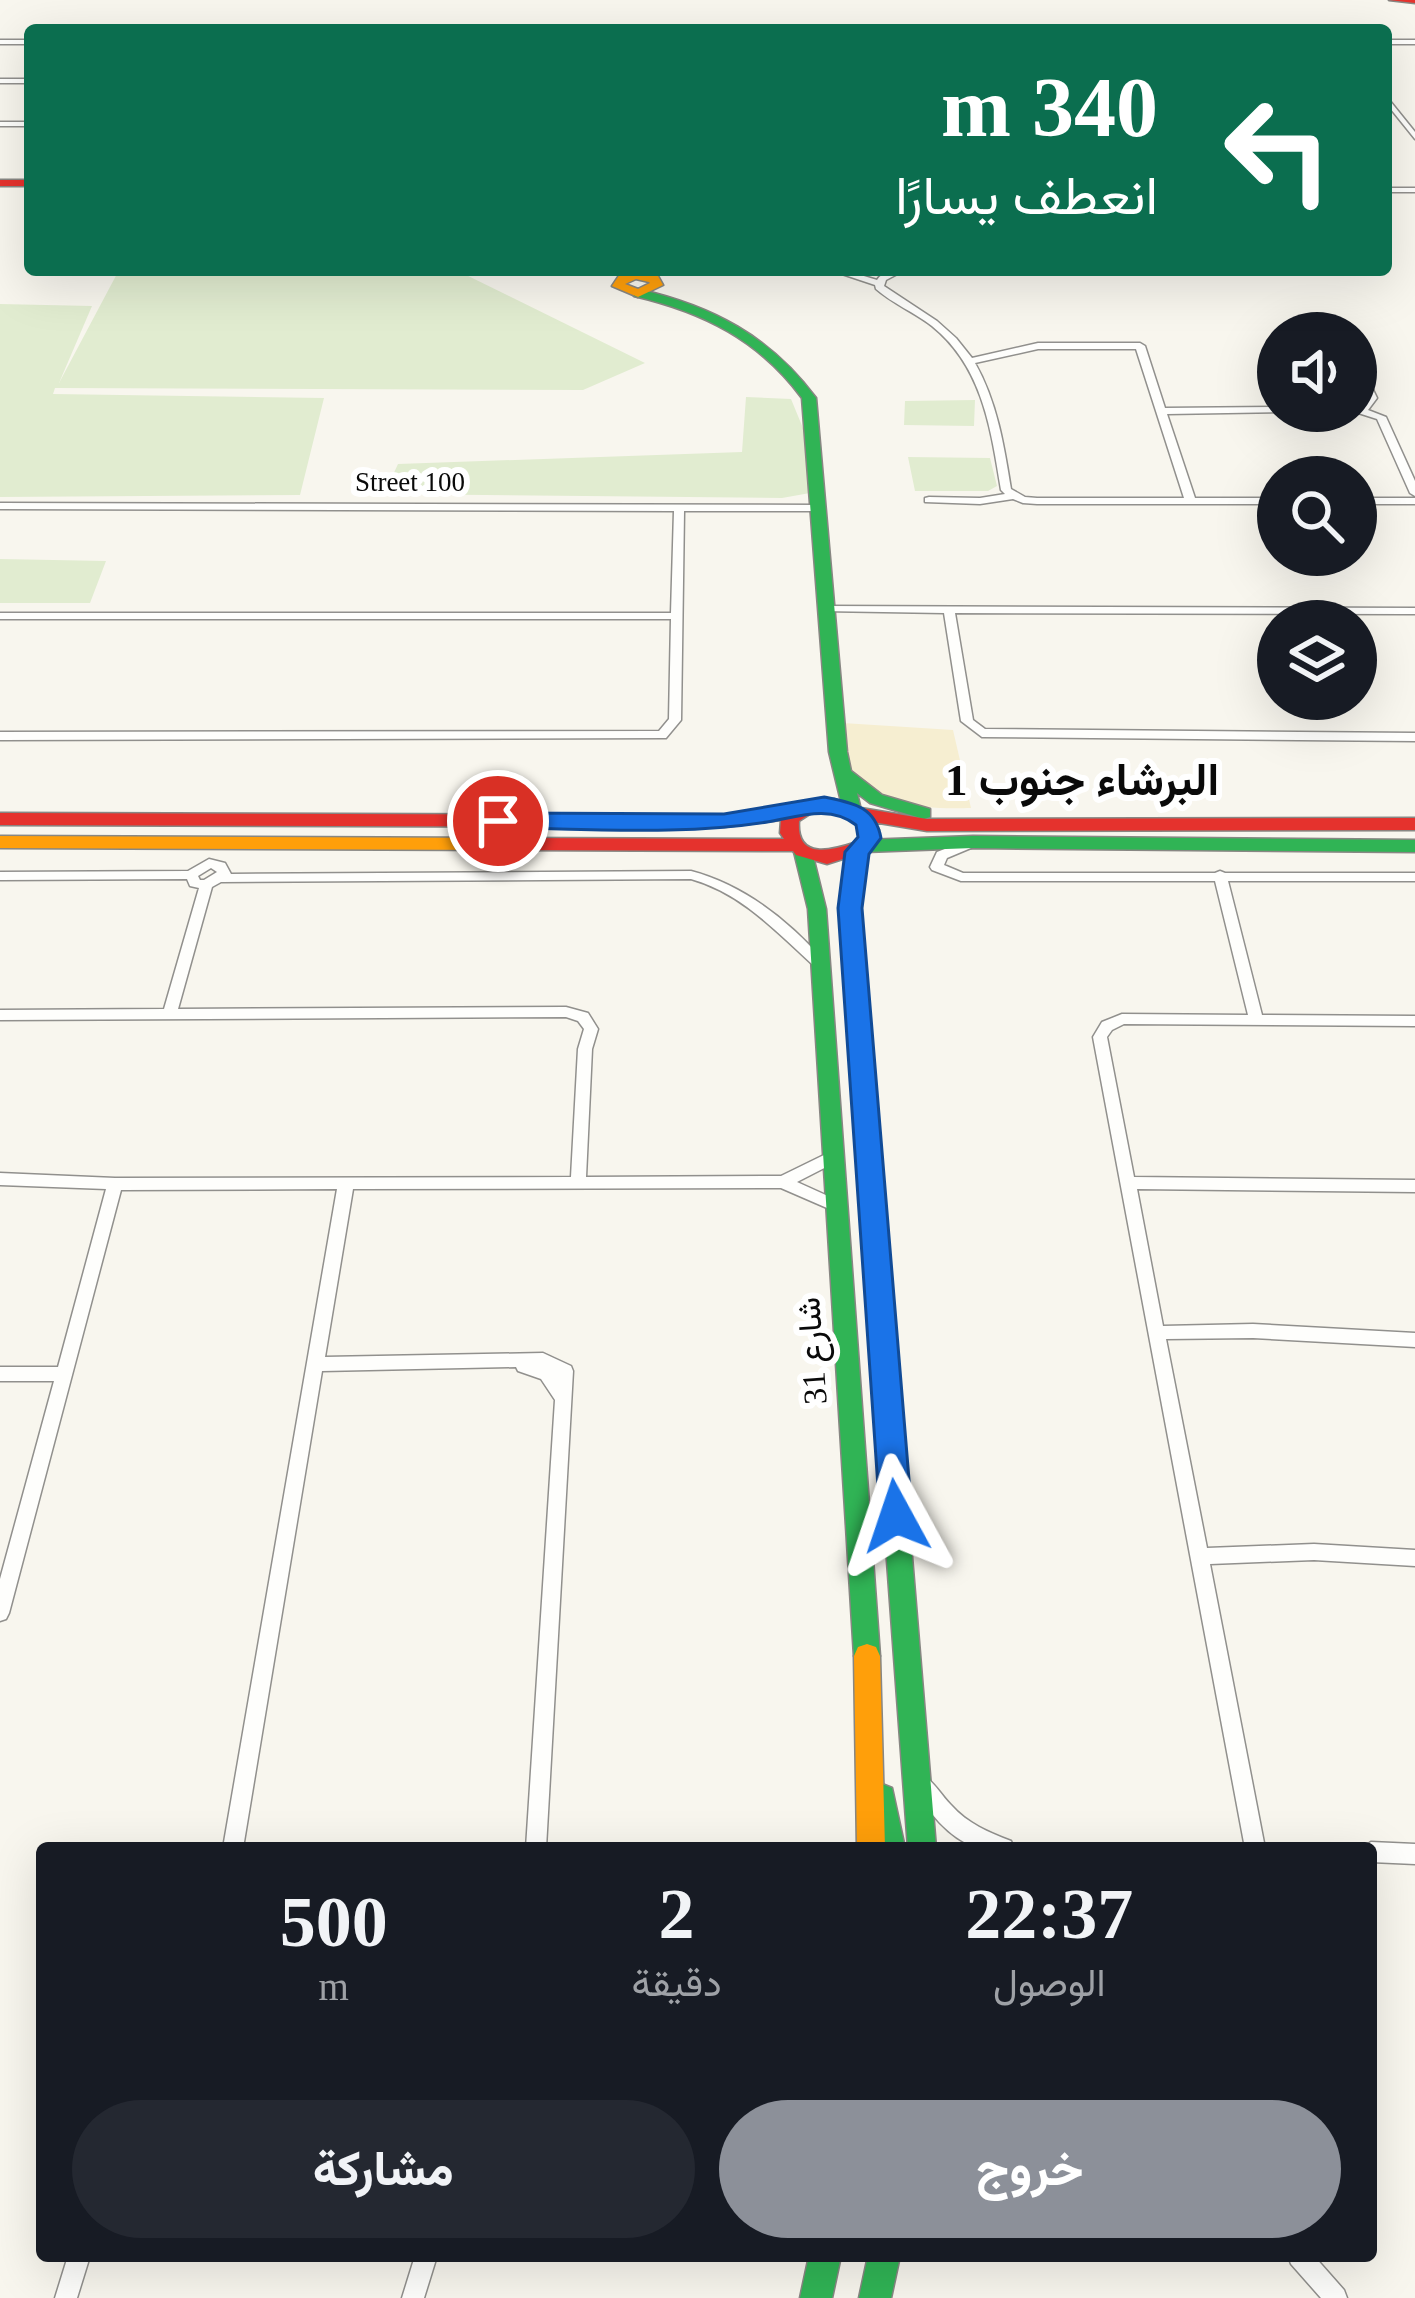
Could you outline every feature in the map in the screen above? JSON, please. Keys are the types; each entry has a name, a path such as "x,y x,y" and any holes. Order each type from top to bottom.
{"main road":[{"path":"1394,0 1415,0"},
{"path":"643,279 768,350 800,381 814,416 841,763 856,812 870,830 861,849 850,908 921,1842"},
{"path":"798,849 788,824 841,763"},
{"path":"841,763 892,806 978,832"},
{"path":"0,820 724,821 834,805 978,832 1415,846"},
{"path":"0,842 456,842 798,849 830,859 861,849 978,832 1415,824"},
{"path":"222,872 236,854 418,856 438,854 456,842"},
{"name":"شارع 31","path":"798,849 817,897 870,1707 871,1842"},
{"path":"870,1707 890,1842"},
{"path":"815,2298 824,2262"},
{"path":"875,2298 883,2262"}],"street":[{"path":"1392,105 1414,132"},
{"path":"854,276 878,283 890,276"},
{"path":"878,283 882,292 951,337 972,361 988,394 1006,490 1012,496"},
{"path":"972,361 1038,346 1115,345 1146,356 1190,500"},
{"path":"1163,411 1257,410"},
{"path":"1377,416 1415,497 1377,500"},
{"path":"929,500 992,501 1012,496 1037,501 1257,501"},
{"name":"Street 100","path":"0,506 819,508"},
{"path":"0,736 662,735 675,720 679,507"},
{"path":"826,608 1415,610"},
{"path":"949,611 968,721 993,736 1415,737"},
{"path":"0,616 677,616"},
{"path":"978,832 942,855 937,867 962,877 1415,877"},
{"path":"0,876 191,875 202,865 222,872 691,875 712,880 751,902 818,962"},
{"path":"170,1012 206,885 222,872"},
{"path":"191,875 195,883 206,885"},
{"path":"1220,875 1256,1018"},
{"path":"0,1015 548,1014 575,1026 585,1048 578,1180"},
{"path":"1254,1842 1100,1037 1107,1026 1122,1019 1256,1018 1415,1025"},
{"path":"783,1182 831,1158"},
{"path":"0,1180 115,1184 783,1182 834,1205"},
{"path":"1129,1183 1415,1186"},
{"path":"1,1606 115,1184"},
{"path":"234,1842 346,1184"},
{"path":"1158,1333 1253,1331 1415,1340"},
{"path":"318,1364 510,1364 547,1374 564,1401 536,1842"},
{"path":"0,1374 63,1374"},
{"path":"1200,1556 1314,1552 1415,1558"},
{"path":"914,1763 938,1808 956,1826 984,1842"},
{"path":"1377,1852 1415,1854"},
{"path":"66,2298 77,2262"},
{"path":"413,2298 424,2262"},
{"path":"1304,2262 1336,2298"}],"green space":[{"path":"116,276 468,276 645,363 583,390 55,388 53,394 324,398 300,495 0,497 0,304 92,306 59,383"},
{"path":"746,397 791,399 805,433 810,493 782,498 384,494 398,464 742,452"},
{"path":"975,400 974,426 904,425 905,401"},
{"path":"908,457 990,458 997,486 988,491 915,491"},
{"path":"0,559 106,561 90,603 0,603"}],"sand":[{"path":"843,723 953,730 971,808 904,804 872,792 850,769"}],"traffic: fast":[{"path":"638,293 689,306 735,328 775,358 809,398 838,752 852,810"},
{"path":"844,774 876,799 924,813"},
{"path":"865,846 973,842 1415,846"},
{"path":"803,852 817,909 867,1656"},
{"path":"888,1411 922,1842"},
{"path":"882,1797 890,1842"},
{"path":"816,2298 824,2262"},
{"path":"875,2298 883,2262"}],"traffic: slow":[{"path":"630,276 618,286 638,293 657,285 654,279 640,276"},
{"path":"0,842 510,844"},
{"path":"857,852 850,909 888,1411"},
{"path":"867,1656 871,1842"}],"traffic: jam":[{"path":"1394,0 1415,0"},
{"path":"0,183 24,183"},
{"path":"834,805 856,813 870,830 865,846 827,858 802,851 789,833 790,818 809,807 834,805"},
{"path":"0,819 724,821 798,812"},
{"path":"860,814 927,825 1415,824"},
{"path":"510,844 793,845"}],"district":[{"name":"البرشاء جنوب 1","path":"1082,779"}],"route":[{"path":"498,821 724,821 824,805 853,810 867,822 870,838 857,852 850,908 896,1516"}]}
